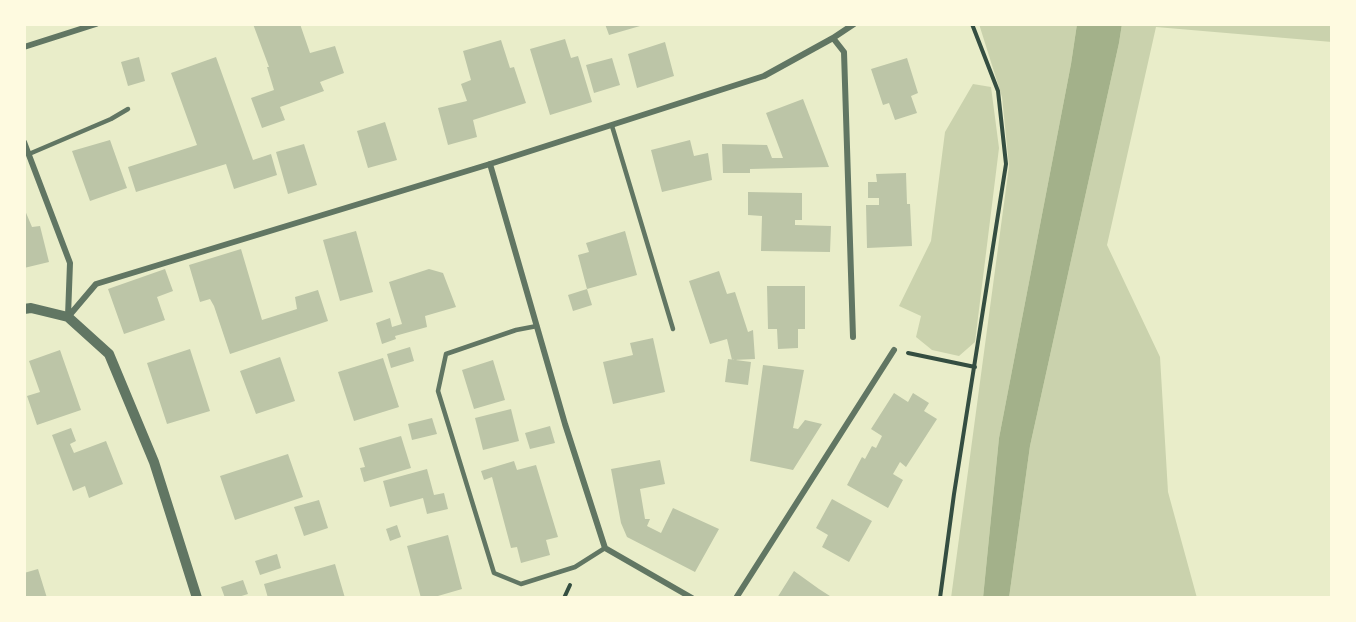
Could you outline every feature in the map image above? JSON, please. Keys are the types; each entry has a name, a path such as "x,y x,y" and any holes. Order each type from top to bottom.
{"street":[{"path":"24,47 96,24"},
{"path":"68,317 96,284 490,164 764,76 854,24"},
{"path":"833,38 844,52 854,337"},
{"path":"24,142 70,263 68,317"},
{"path":"490,164 565,424 605,548 692,598"},
{"path":"24,309 31,308 68,317 109,354 154,462 197,598"},
{"path":"736,598 894,350"}],"lane":[{"path":"29,154 111,119 128,109"},
{"path":"612,126 673,329"},
{"path":"537,326 516,330 446,354 438,391 494,573 521,584 575,567 605,548"}],"path":[{"path":"940,598 1006,164 998,91 972,24"},
{"path":"894,350 975,367"}],"shaded area":[{"path":"979,24 1077,24 999,438 983,598 951,598 1009,166 1002,97"},
{"path":"1077,24 1122,24 1030,446 1009,598 983,598 999,438"},
{"path":"1122,24 1332,24 1332,42 1156,27 1107,245 1160,357 1168,492 1197,598 1009,598 1030,446"},
{"path":"973,84 991,87 999,148 975,342 959,356 932,350 916,337 921,316 899,306 931,241 945,132"}],"building":[{"path":"253,24 300,24 310,53 335,46 344,73 320,82 324,91 280,107 285,120 262,128 251,98 274,90 267,67 269,67"},
{"path":"605,24 640,24 640,26 609,35"},
{"path":"565,39 571,58 578,56 592,102 550,115 530,49"},
{"path":"501,40 510,68 514,67 526,103 473,120 477,137 448,145 438,108 467,101 461,84 471,80 463,51"},
{"path":"665,42 674,76 637,88 628,54"},
{"path":"139,57 145,81 128,86 121,62"},
{"path":"216,57 253,160 271,154 277,175 234,189 226,164 136,192 128,167 197,145 171,73"},
{"path":"612,58 620,85 594,93 586,65"},
{"path":"907,58 918,93 911,96 917,113 895,120 889,103 883,105 871,69"},
{"path":"803,99 829,167 750,169 750,173 723,173 722,144 767,145 772,158 783,158 766,113"},
{"path":"385,122 397,160 368,168 357,131"},
{"path":"110,140 127,188 90,201 72,151"},
{"path":"690,140 694,156 708,153 712,180 662,192 651,150"},
{"path":"304,144 317,185 288,194 276,152"},
{"path":"906,173 912,246 867,248 866,205 879,205 879,198 868,198 868,182 877,182 876,174"},
{"path":"748,192 802,193 802,220 795,220 795,225 831,226 830,252 761,251 762,216 748,215"},
{"path":"24,208 32,227 40,226 49,262 24,268"},
{"path":"356,231 373,292 340,301 323,240"},
{"path":"625,231 637,275 587,289 578,255 589,252 586,243"},
{"path":"241,249 262,320 297,309 295,297 318,290 328,321 230,354 214,306 210,299 200,302 189,265"},
{"path":"165,269 173,291 157,297 165,320 124,334 108,289"},
{"path":"429,269 443,273 456,307 425,316 427,327 395,336 396,339 382,344 376,323 390,318 392,327 402,324 389,282"},
{"path":"719,271 727,294 735,292 748,332 753,330 755,359 732,360 727,339 710,344 689,281"},
{"path":"767,286 805,286 805,329 798,329 798,348 778,349 777,329 768,329"},
{"path":"587,289 592,305 573,311 568,295"},
{"path":"653,338 665,392 613,404 603,362 633,355 630,343"},
{"path":"410,347 414,361 391,368 387,354"},
{"path":"190,349 210,411 167,424 147,363"},
{"path":"60,350 81,410 37,425 27,396 40,392 29,361"},
{"path":"280,357 295,401 256,414 240,371"},
{"path":"383,358 399,407 354,421 338,372"},
{"path":"728,359 751,362 748,385 725,382"},
{"path":"493,360 505,400 474,409 462,370"},
{"path":"763,365 804,370 793,428 798,429 805,420 822,424 793,470 750,461"},
{"path":"894,393 908,402 913,393 929,403 924,411 937,419 906,467 900,462 893,474 903,480 888,508 847,485 862,457 865,459 872,446 876,448 882,436 871,429"},
{"path":"511,409 519,441 483,450 475,418"},
{"path":"432,418 437,434 412,440 408,424"},
{"path":"550,426 555,443 530,449 525,433"},
{"path":"71,428 76,441 70,444 74,453 106,441 123,484 89,498 85,486 73,491 52,435"},
{"path":"401,436 411,468 364,482 360,468 365,467 359,448"},
{"path":"288,454 303,497 235,520 220,476"},
{"path":"660,460 665,484 640,489 645,519 650,519 647,526 661,533 673,508 719,529 695,572 627,537 621,523 611,469"},
{"path":"514,461 517,470 536,465 558,537 546,540 550,555 521,563 517,547 511,548 492,477 484,480 481,471"},
{"path":"427,469 434,495 444,493 448,509 427,514 423,498 390,507 383,481"},
{"path":"832,499 872,521 849,562 822,547 828,535 816,528"},
{"path":"319,500 328,528 304,536 294,507"},
{"path":"397,525 401,537 390,541 386,529"},
{"path":"448,535 462,589 431,598 421,598 407,546"},
{"path":"277,554 281,568 260,575 255,561"},
{"path":"335,564 345,598 268,598 264,584"},
{"path":"38,569 47,598 24,598 24,573"},
{"path":"794,571 819,589 833,598 777,598"},
{"path":"243,580 248,594 225,598 221,587"}]}
